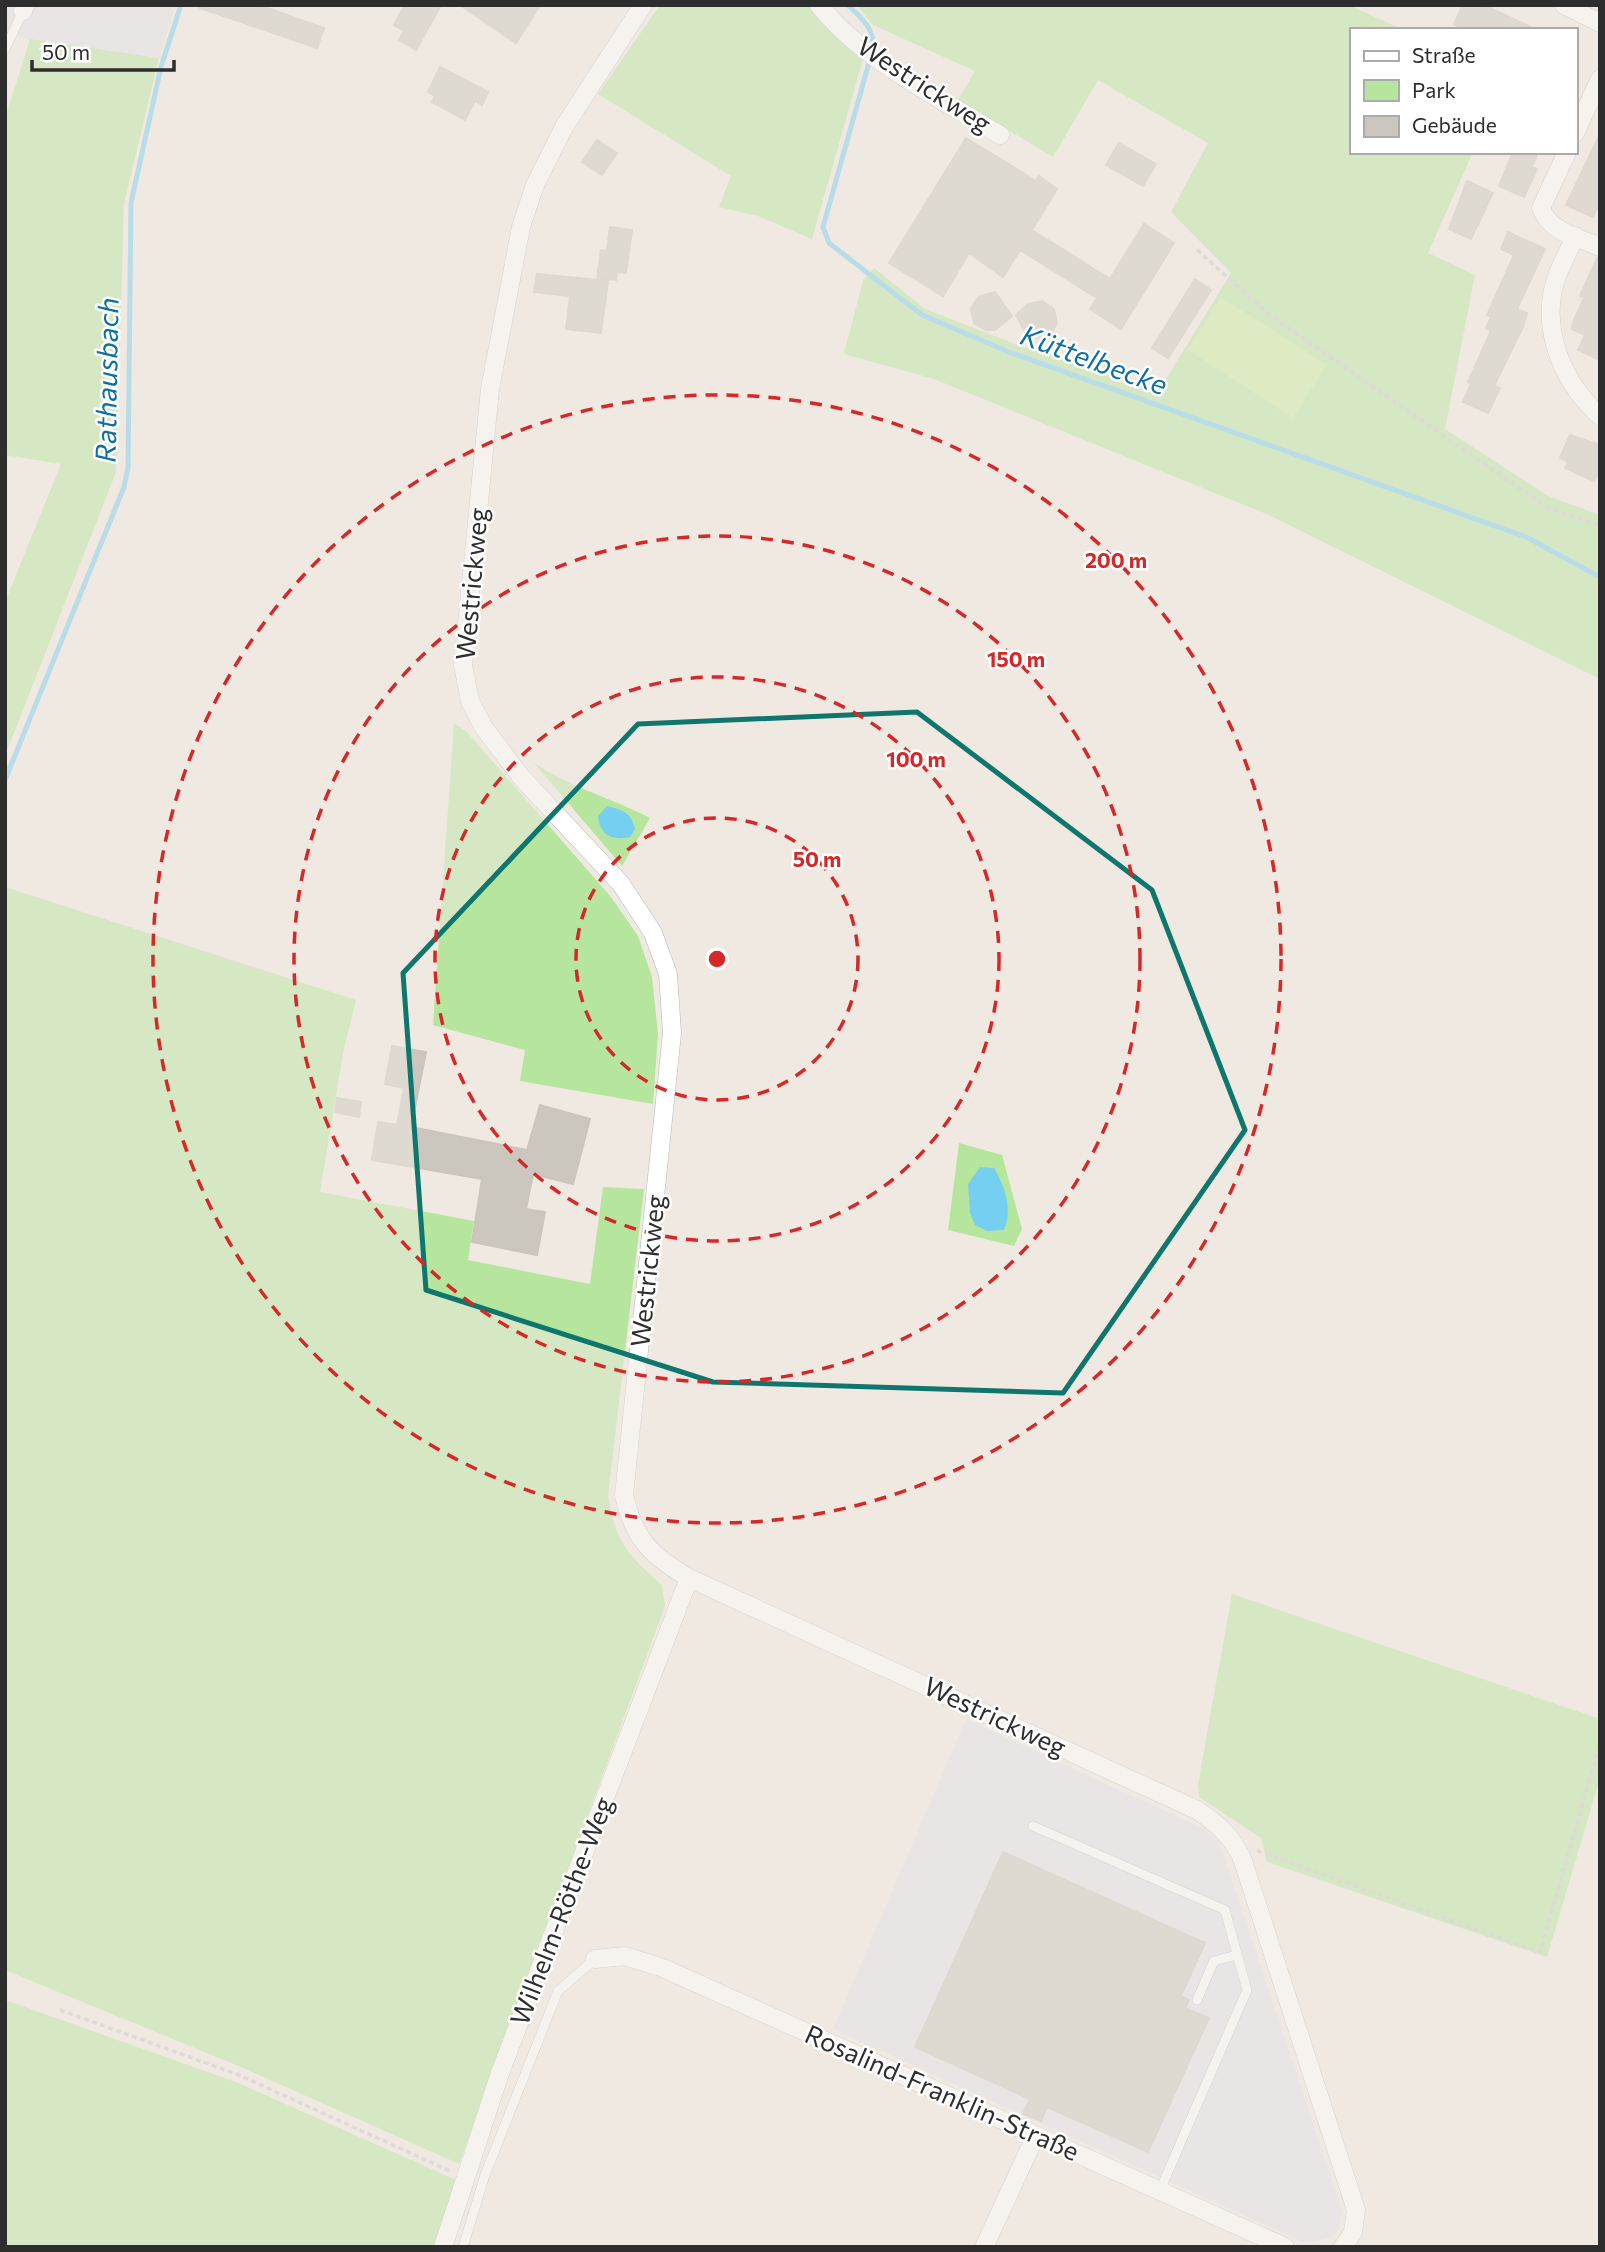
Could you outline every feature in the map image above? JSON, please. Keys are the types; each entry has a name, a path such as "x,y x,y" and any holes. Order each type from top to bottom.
{"street":[{"name":"Westrickweg","path":"643,5 564,127 535,185 521,227 490,389 463,665 470,701 484,728 522,778 621,884 653,933 668,974 672,1033 624,1495 630,1522 646,1547 662,1562 689,1578 1197,1810 1219,1825 1238,1850 1356,2210 1353,2232 1343,2247"},
{"name":"Westrickweg","path":"819,5 847,35 870,52 999,135"},
{"path":"1564,5 1600,23"},
{"path":"1577,129 1600,79"},
{"path":"1565,154 1541,208 1549,225 1600,247"},
{"path":"1575,236 1555,282 1551,320 1561,364 1570,384 1600,415"},
{"name":"Wilhelm-Röthe-Weg","path":"443,2247 505,2060 689,1578"},
{"name":"Rosalind-Franklin-Straße","path":"596,1959 625,1956 663,1968 1285,2247"},
{"path":"985,2247 1036,2135"}],"lane":[{"path":"5,49 24,8"},
{"path":"1033,1826 1225,1910 1247,1990 1160,2190"},
{"path":"1197,2000 1214,1961 1237,1955"},
{"path":"463,2247 485,2175 558,1991 596,1959"}],"path":[{"path":"1197,250 1270,316 1545,506 1600,526"},
{"path":"1238,1850 1249,1848 1540,1952 1600,1743"},
{"path":"60,2010 239,2075 465,2177"}],"highlighted area":[{"path":"917,712 1152,890 1245,1130 1063,1393 713,1382 426,1290 403,973 638,724"}],"shaded area":[{"path":"5,5 176,5 159,58 5,36"},
{"path":"966,1719 1202,1828 1219,1841 1342,2210 1339,2230 1333,2237 1305,2243 833,2029"}],"green space":[{"path":"660,5 808,5 823,25 863,59 812,239 758,216 719,207 731,176 598,94"},
{"path":"857,5 1348,5 1400,28 1350,28 1350,154 1472,154 1428,253 1475,275 1445,429 1548,496 1600,515 1600,679 1269,515 934,379 844,354 863,280 874,268 925,309 1010,342 1158,392 1231,273 1171,212 1208,143 1098,80 1053,157 958,100 975,71 873,25"},
{"path":"30,39 159,58 124,203 116,472 5,756 5,602 61,464 5,455 5,119"},
{"path":"1221,297 1327,365 1293,418 1188,350"},
{"path":"454,723 466,731 611,897 638,936 652,977 658,1034 653,1104 520,1081 525,1050 433,1025"},
{"path":"534,763 562,779 650,818 622,866"},
{"path":"5,887 356,1000 343,1053 320,1192 474,1221 468,1260 590,1284 603,1187 644,1189 608,1496 619,1537 640,1565 662,1585 665,1606 459,2164 241,2067 5,1970"},
{"path":"959,1143 1002,1155 1022,1229 1014,1246 948,1230"},
{"path":"1232,1594 1600,1719 1600,1778 1547,1957 1267,1862 1261,1838 1199,1797 1198,1784"},
{"path":"5,2000 236,2082 456,2180 435,2247 5,2247"}],"water":[{"path":"607,806 629,815 635,829 630,837 612,837 601,828 598,816"},
{"path":"980,1167 994,1168 1001,1183 1008,1206 1004,1230 987,1231 975,1225 970,1213 968,1184"}],"building":[{"path":"200,5 259,5 324,28 317,48 200,8"},
{"path":"405,5 441,5 416,50 399,40 404,31 394,25"},
{"path":"460,5 540,5 516,43"},
{"path":"1463,5 1484,5 1533,28 1462,28 1454,24"},
{"path":"440,67 488,92 482,105 475,101 465,120 432,102 435,96 428,92"},
{"path":"1600,134 1600,201 1593,217 1566,205"},
{"path":"966,138 1036,181 1039,176 1057,189 1032,230 1110,279 1144,224 1174,243 1121,329 1090,309 1097,298 1020,250 1003,277 969,253 943,296 889,263"},
{"path":"597,140 617,153 602,175 582,162"},
{"path":"1119,143 1156,164 1143,186 1106,165"},
{"path":"1512,154 1537,154 1532,167 1537,169 1524,197 1499,186"},
{"path":"1467,181 1493,193 1471,239 1449,229"},
{"path":"610,227 632,230 626,273 617,272 616,280 597,278 601,250 607,251"},
{"path":"1508,232 1545,249 1517,309 1527,313 1523,327 1494,386 1500,388 1488,413 1463,402 1471,384 1468,382 1491,331 1486,328 1491,317 1487,315 1514,255 1501,249"},
{"path":"1597,258 1600,258 1600,360 1578,350 1585,335 1572,329 1584,298 1580,296"},
{"path":"537,274 608,281 601,333 566,329 570,296 534,292"},
{"path":"1195,279 1211,290 1168,358 1152,348"},
{"path":"995,292 1012,316 995,330 986,330 974,323 971,309 978,297"},
{"path":"1042,301 1054,309 1057,323 1050,335 1036,338 1024,330 1016,315 1028,304"},
{"path":"1570,435 1600,445 1600,469 1594,481 1565,468 1568,462 1560,458"},
{"path":"392,1046 426,1052 411,1127 527,1150 540,1105 590,1119 573,1184 533,1174 526,1209 545,1212 537,1255 472,1242 482,1179 372,1160 378,1122 397,1125 404,1088 385,1084"},
{"path":"337,1098 361,1102 359,1117 335,1112"},
{"path":"1003,1852 1205,1943 1181,1996 1189,2000 1185,2008 1209,2018 1148,2152 1047,2107 1041,2121 1023,2114 1030,2099 915,2047"}],"waterway":[{"name":"Rathausbach","path":"5,780 124,487 128,468 131,203 161,67 181,5"},
{"name":"Küttelbecke","path":"848,5 870,30 872,50"},
{"name":"Küttelbecke","path":"870,59 823,227 829,243 922,315 1009,352 1526,537 1600,577"}]}
